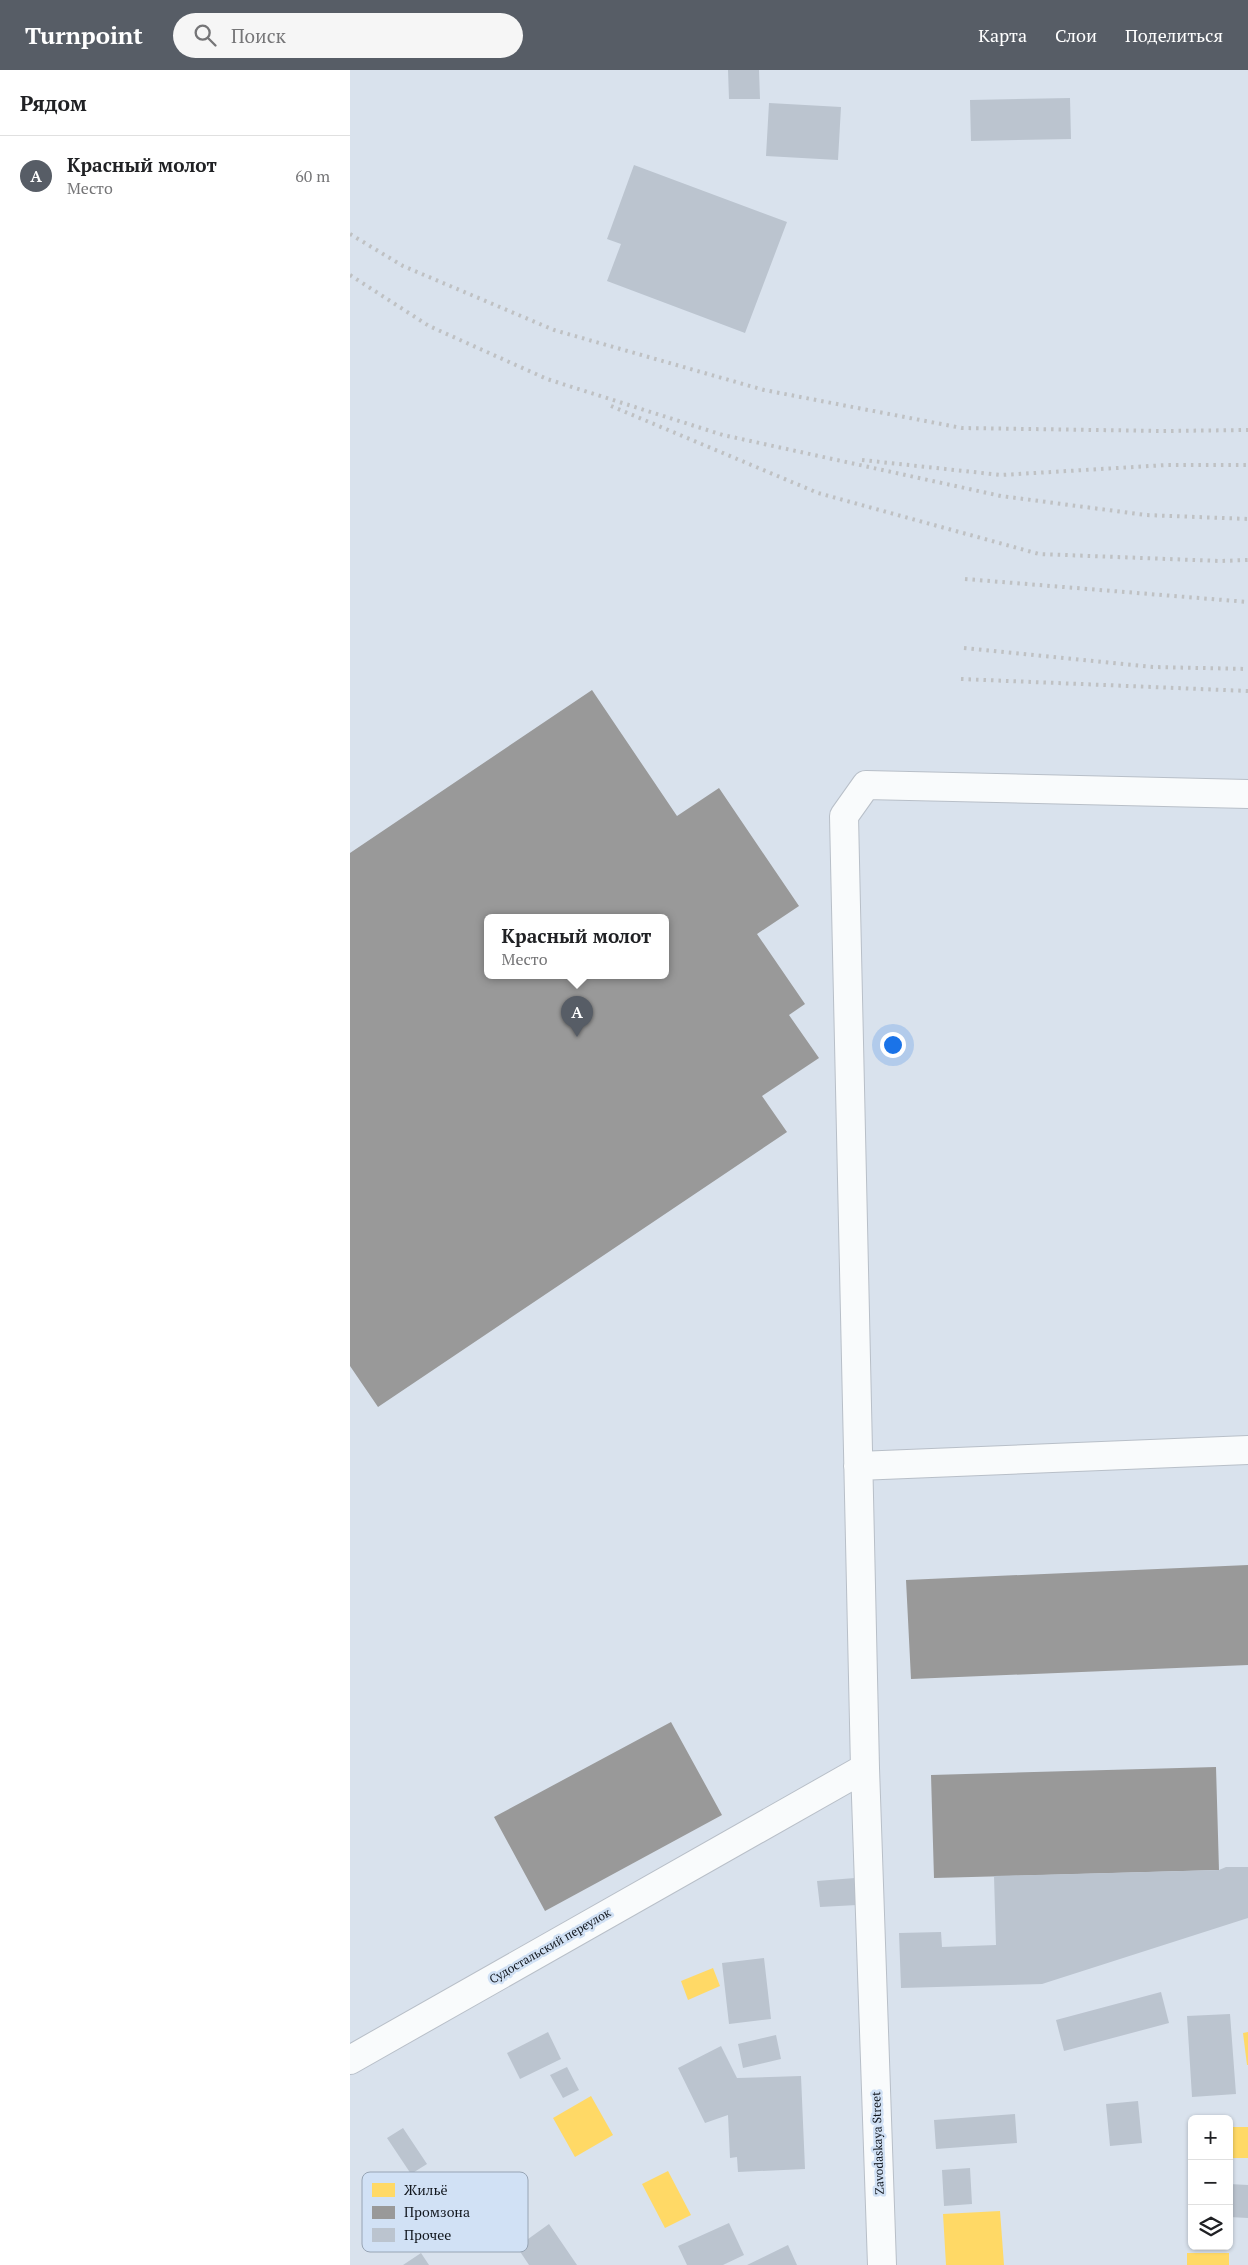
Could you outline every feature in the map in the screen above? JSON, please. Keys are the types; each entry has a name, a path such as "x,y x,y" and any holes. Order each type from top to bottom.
{"street":[{"name":"Zavodaskaya Street","path":"882,2265 865,1768 844,816 866,785 1248,794"},
{"path":"858,1466 1248,1450"},
{"name":"Судостальский переулок","path":"350,2060 749,1832 865,1768"}],"building: Жильё":[{"path":"713,1968 720,1986 688,2000 681,1981"},
{"path":"1248,2032 1248,2065 1247,2065 1243,2033"},
{"path":"591,2096 613,2135 575,2157 553,2118"},
{"path":"1233,2127 1248,2127 1248,2158 1233,2158"},
{"path":"668,2171 691,2215 665,2228 642,2184"},
{"path":"1000,2211 1004,2265 946,2265 943,2214"},
{"path":"1187,2253 1229,2253 1229,2265 1187,2265"}],"building: Промзона":[{"path":"592,690 677,816 719,788 799,906 757,934 805,1004 789,1015 819,1058 762,1096 787,1132 378,1407 350,1366 350,853"},
{"path":"1248,1565 1248,1665 911,1679 906,1580"},
{"path":"671,1722 722,1815 545,1911 494,1817"},
{"path":"1216,1767 1219,1870 934,1878 931,1775"}],"building: Прочее":[{"path":"728,70 759,70 760,99 729,99"},
{"path":"1070,98 1071,139 971,141 970,100"},
{"path":"769,103 841,107 838,160 766,156"},
{"path":"634,165 787,222 745,333 607,281 621,244 607,239"},
{"path":"1226,1867 1248,1867 1248,1918 1042,1984 901,1988 899,1933 941,1932 942,1947 996,1945 994,1876 1219,1870"},
{"path":"855,1878 857,1905 820,1907 817,1881"},
{"path":"764,1958 771,2019 729,2024 722,1963"},
{"path":"1161,1992 1169,2023 1064,2051 1056,2020"},
{"path":"1230,2014 1236,2094 1192,2097 1187,2016"},
{"path":"548,2032 561,2059 520,2079 507,2053"},
{"path":"776,2035 781,2059 743,2068 738,2044"},
{"path":"721,2046 737,2078 801,2076 805,2169 738,2172 737,2157 730,2158 728,2115 705,2123 678,2068"},
{"path":"567,2067 579,2090 563,2098 550,2075"},
{"path":"1138,2101 1142,2143 1110,2146 1106,2104"},
{"path":"1015,2114 1017,2143 936,2149 934,2120"},
{"path":"403,2128 427,2164 414,2172 410,2172 387,2138"},
{"path":"970,2168 972,2204 944,2206 942,2170"},
{"path":"1233,2184 1248,2185 1248,2218 1233,2217"},
{"path":"729,2223 744,2255 723,2265 687,2265 678,2246"},
{"path":"549,2224 577,2265 529,2265 520,2252 528,2252 528,2239"},
{"path":"788,2245 797,2265 747,2265"},
{"path":"421,2253 429,2265 403,2265"}],"railway":[{"path":"350,234 403,266 554,330 764,390 962,428 1163,431 1248,430"},
{"path":"350,275 429,326 547,379 723,435 1001,496 1146,515 1248,519"},
{"path":"611,406 818,493 1039,554 1220,561 1248,560"},
{"path":"862,460 1001,475 1167,465 1248,465"},
{"path":"965,579 1248,602"},
{"path":"964,648 1153,667 1248,669"},
{"path":"961,679 1248,691"}],"place":[{"name":"Красный молот","path":"577,1037"}]}
